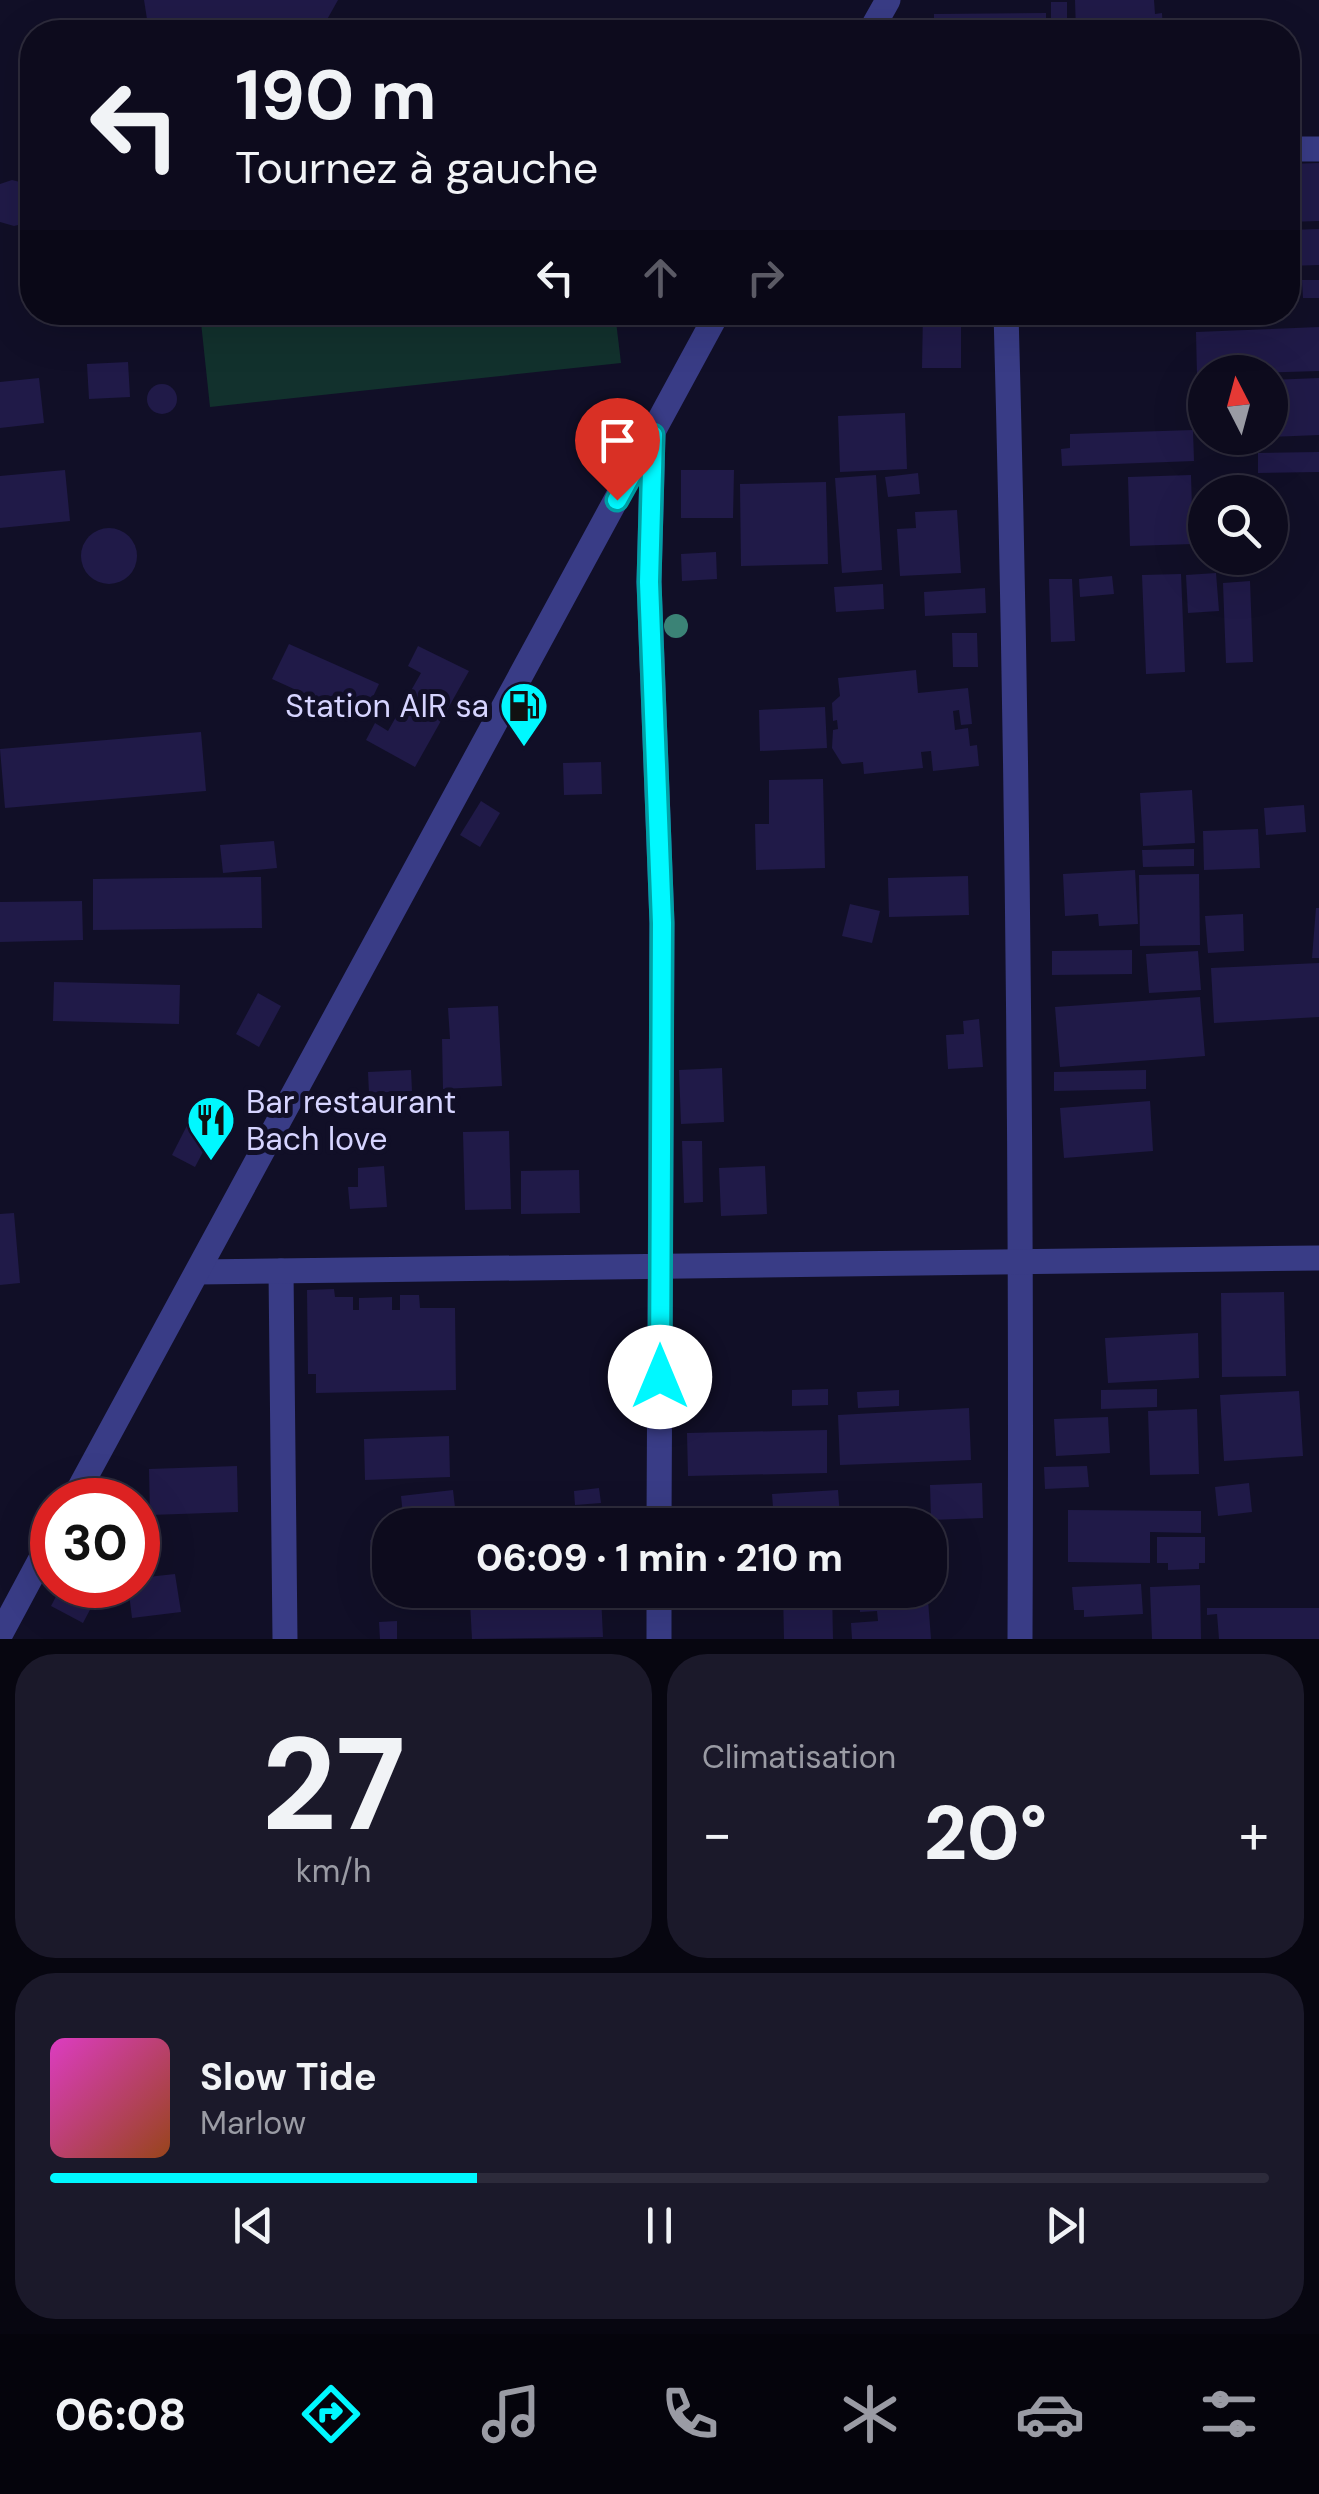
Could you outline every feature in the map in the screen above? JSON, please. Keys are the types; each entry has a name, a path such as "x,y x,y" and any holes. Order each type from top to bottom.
{"street":[{"path":"85,1478 711,325"},
{"path":"1006,325 1014,587 1022,1262 1020,1639"},
{"path":"653,435 649,582 662,923 659,1508"},
{"path":"198,1272 1319,1258"},
{"path":"281,1271 285,1639"},
{"path":"0,1635 30,1579"},
{"path":"659,1608 659,1639"}],"green space":[{"path":"201,325 616,325 621,363 210,407"}],"building":[{"path":"144,0 338,0 327,20 147,20"},
{"path":"1075,0 1154,0 1155,14 1162,13 1162,20 1076,20"},
{"path":"1051,2 1067,2 1067,20 1051,20"},
{"path":"1046,13 1046,20 934,20 934,14"},
{"path":"1319,163 1319,221 1300,222 1300,164"},
{"path":"20,182 20,224 0,222 0,184"},
{"path":"1319,229 1319,265 1300,266 1300,230"},
{"path":"1302,280 1319,280 1319,298 1303,298"},
{"path":"923,325 961,325 961,368 922,368"},
{"path":"1319,327 1319,371 1288,372 1288,355 1197,355 1196,332"},
{"path":"128,362 130,397 89,399 87,364"},
{"path":"39,378 44,423 0,428 0,382"},
{"path":"1319,378 1319,435 1288,436 1288,379"},
{"path":"162,384 173,388 177,399 173,410 162,414 151,410 147,399 151,388"},
{"path":"905,413 907,469 840,472 838,416"},
{"path":"1188,430 1188,455 1194,455 1194,461 1062,466 1061,449 1070,448 1070,434"},
{"path":"1319,452 1319,472 1258,473 1258,455"},
{"path":"65,470 70,521 0,528 0,476"},
{"path":"681,470 734,470 733,518 681,518"},
{"path":"918,473 920,494 888,497 885,477"},
{"path":"876,475 882,570 842,573 835,478"},
{"path":"1188,475 1188,544 1130,546 1128,477"},
{"path":"826,482 828,564 741,566 740,484"},
{"path":"957,510 961,573 900,576 897,529 916,528 915,512"},
{"path":"109,528 129,536 137,556 129,576 109,584 89,576 81,556 89,536"},
{"path":"716,552 717,579 682,581 681,554"},
{"path":"1181,574 1185,672 1146,674 1142,575"},
{"path":"1186,575 1216,575 1219,611 1188,613"},
{"path":"1112,576 1114,594 1080,597 1079,579"},
{"path":"1049,579 1072,579 1075,641 1051,642"},
{"path":"1250,581 1253,662 1226,663 1223,583"},
{"path":"883,584 884,609 836,612 834,587"},
{"path":"985,588 986,613 925,616 924,592"},
{"path":"952,633 977,633 978,667 953,667"},
{"path":"289,644 379,684 362,720 272,679"},
{"path":"418,646 469,671 415,767 366,740 375,723 388,731 421,673 408,666"},
{"path":"916,670 918,693 968,688 972,724 961,725 959,710 953,711 955,730 968,728 970,746 977,745 979,766 933,771 931,751 921,752 923,768 864,774 863,762 842,764 832,748 833,730 838,729 837,720 833,721 832,703 840,696 838,678"},
{"path":"825,707 827,748 760,751 759,710"},
{"path":"201,732 206,791 5,808 0,749"},
{"path":"601,762 602,794 564,795 563,763"},
{"path":"823,779 825,868 756,870 755,824 769,824 769,780"},
{"path":"1192,790 1195,843 1143,846 1140,793"},
{"path":"481,801 500,813 480,847 460,835"},
{"path":"1304,805 1306,832 1266,835 1264,808"},
{"path":"1258,829 1260,868 1204,870 1203,831"},
{"path":"274,841 277,868 223,873 220,845"},
{"path":"1194,849 1194,866 1143,867 1142,850"},
{"path":"1135,870 1138,924 1099,926 1098,914 1065,916 1063,874"},
{"path":"1199,874 1200,945 1140,946 1139,875"},
{"path":"968,876 969,915 889,917 888,878"},
{"path":"261,877 262,928 93,930 93,879"},
{"path":"82,901 83,940 0,942 0,902"},
{"path":"850,904 880,911 872,943 842,936"},
{"path":"1316,908 1319,958 1312,958"},
{"path":"1243,914 1244,951 1208,953 1205,916"},
{"path":"1132,950 1132,974 1052,975 1052,951"},
{"path":"1198,951 1201,990 1149,993 1146,954"},
{"path":"1319,963 1319,1017 1214,1023 1211,968"},
{"path":"54,982 180,985 179,1024 53,1021"},
{"path":"258,993 281,1006 259,1047 236,1034"},
{"path":"1200,997 1205,1056 1060,1067 1055,1007"},
{"path":"498,1006 502,1086 443,1089 442,1039 450,1039 448,1008"},
{"path":"979,1019 983,1067 948,1069 946,1035 964,1034 963,1021"},
{"path":"722,1068 724,1122 681,1124 679,1070"},
{"path":"411,1070 412,1091 369,1093 368,1072"},
{"path":"1146,1070 1146,1089 1054,1091 1054,1072"},
{"path":"200,1100 224,1112 195,1167 172,1155"},
{"path":"1150,1101 1153,1151 1064,1158 1060,1108"},
{"path":"509,1131 511,1209 465,1210 463,1132"},
{"path":"363,1136 383,1136 383,1148 363,1148"},
{"path":"682,1141 702,1141 703,1202 684,1203"},
{"path":"384,1166 387,1207 350,1209 348,1187 358,1187 358,1168"},
{"path":"765,1166 767,1214 721,1216 719,1168"},
{"path":"579,1170 580,1213 521,1214 521,1171"},
{"path":"14,1213 20,1283 0,1285 0,1214"},
{"path":"334,1289 335,1297 353,1297 353,1310 359,1310 359,1298 392,1297 392,1310 400,1310 400,1295 419,1295 420,1308 455,1308 456,1390 316,1393 316,1374 308,1374 307,1290"},
{"path":"1284,1292 1286,1376 1222,1377 1221,1293"},
{"path":"1198,1333 1199,1378 1108,1383 1105,1338"},
{"path":"828,1389 828,1405 792,1406 792,1390"},
{"path":"1157,1389 1157,1407 1101,1409 1101,1390"},
{"path":"899,1390 899,1406 858,1408 857,1392"},
{"path":"1299,1391 1303,1456 1224,1461 1220,1395"},
{"path":"969,1408 971,1460 840,1465 838,1415"},
{"path":"1197,1409 1199,1474 1150,1475 1148,1411"},
{"path":"1108,1417 1110,1453 1056,1456 1054,1419"},
{"path":"827,1430 827,1473 688,1476 687,1433"},
{"path":"449,1436 450,1477 365,1480 364,1439"},
{"path":"237,1466 238,1512 160,1515 160,1478 149,1478 149,1469"},
{"path":"1087,1466 1089,1487 1045,1489 1044,1467"},
{"path":"982,1483 983,1518 947,1519 947,1508 931,1508 930,1485"},
{"path":"1249,1483 1252,1512 1218,1516 1215,1487"},
{"path":"599,1488 601,1503 575,1505 574,1491"},
{"path":"453,1490 455,1508 402,1508 401,1496"},
{"path":"838,1490 839,1508 773,1508 772,1494"},
{"path":"1068,1510 1201,1511 1201,1533 1150,1532 1150,1563 1068,1562"},
{"path":"1157,1537 1205,1537 1205,1563 1199,1563 1199,1569 1168,1570 1168,1563 1157,1563"},
{"path":"175,1574 181,1612 132,1618 131,1608 160,1608 160,1576"},
{"path":"1141,1584 1143,1614 1084,1617 1084,1610 1074,1610 1072,1587"},
{"path":"1200,1585 1201,1639 1152,1639 1150,1587"},
{"path":"55,1608 91,1608 83,1623"},
{"path":"470,1608 602,1608 603,1637 472,1639"},
{"path":"783,1608 832,1608 833,1639 784,1639"},
{"path":"860,1608 929,1608 931,1639 852,1639 851,1623 878,1621 877,1611 860,1612"},
{"path":"1207,1608 1319,1608 1319,1639 1219,1639 1217,1614 1207,1615"},
{"path":"397,1621 397,1639 380,1639 379,1622"}],"place":[{"name":"Station AIR sa","path":"524,748"},
{"name":"Bar restaurant Bach love","path":"211,1162"}],"route":[{"path":"617,500 653,435 649,582 662,923 660,1377"}]}
